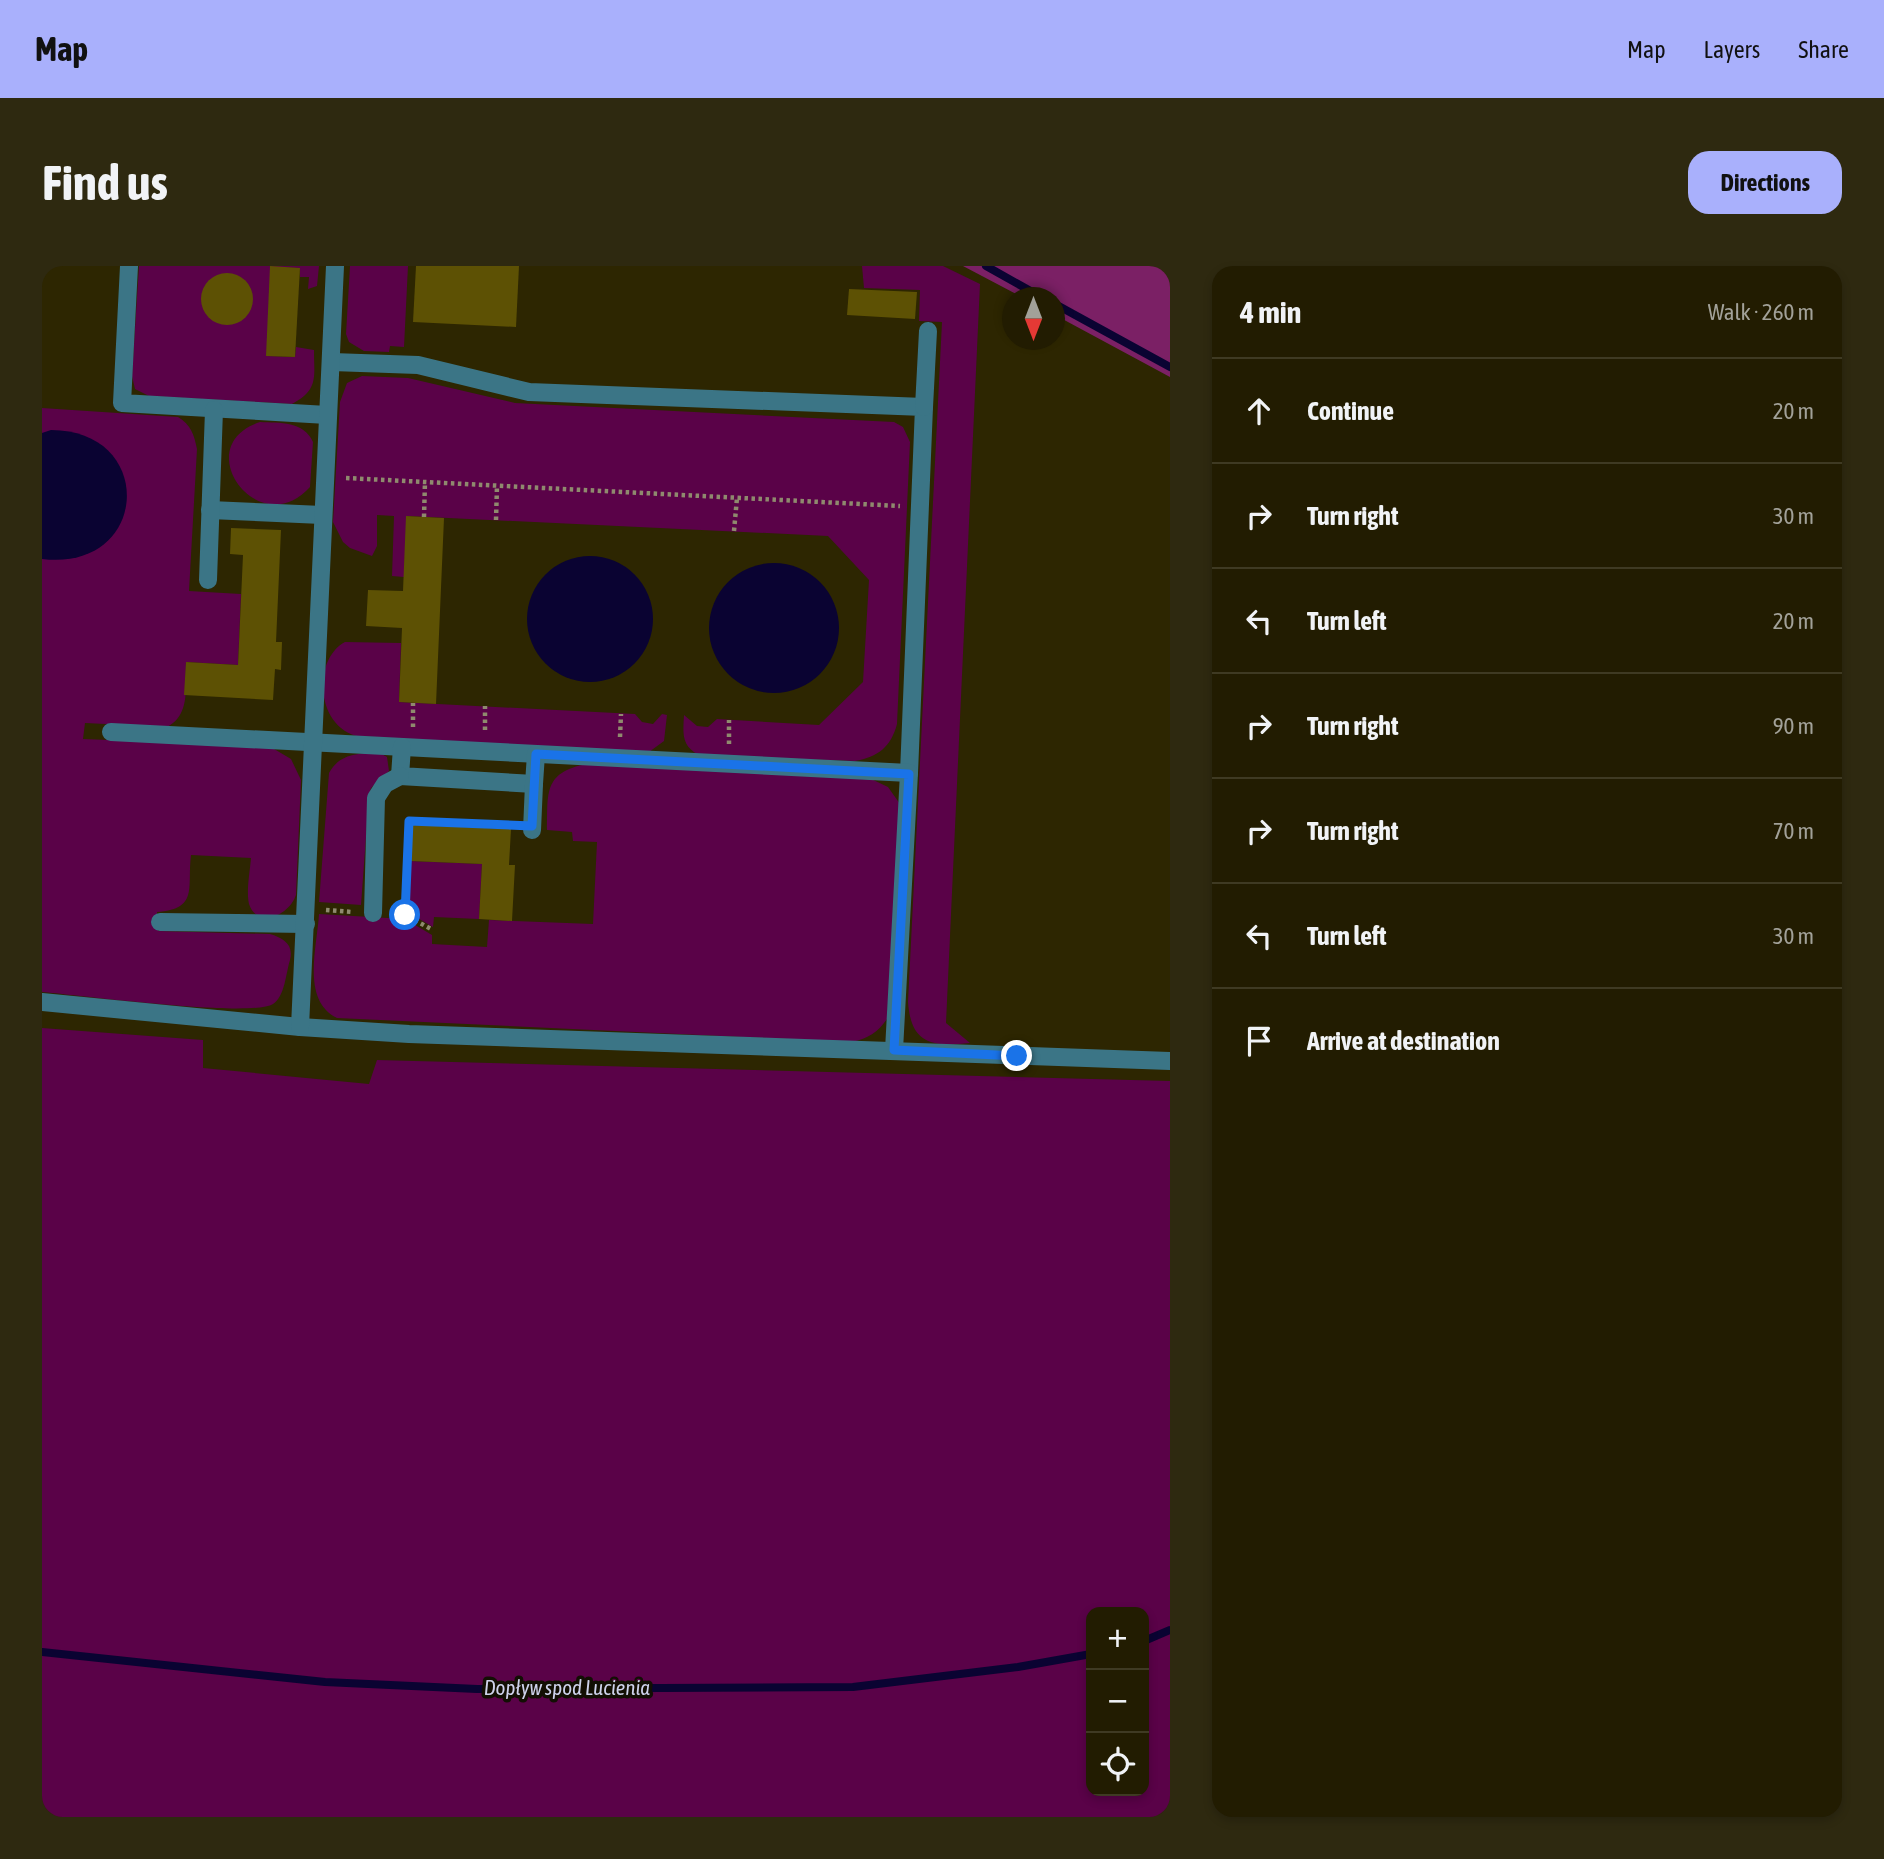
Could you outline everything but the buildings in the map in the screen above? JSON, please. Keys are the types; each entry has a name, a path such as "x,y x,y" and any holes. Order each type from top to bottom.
{"street":[{"path":"129,266 122,403 327,415"},
{"path":"300,1027 335,266"},
{"path":"894,1050 929,331"},
{"path":"332,362 418,365 530,392 924,407"},
{"path":"208,580 214,410"},
{"path":"210,510 322,515"},
{"path":"111,732 909,774"},
{"path":"400,776 402,747"},
{"path":"532,828 536,754"},
{"path":"373,913 376,798 385,785 400,776 534,783"},
{"path":"160,922 306,924"},
{"path":"42,1002 300,1027 1170,1061"}],"path":[{"path":"324,477 920,507"},
{"path":"424,517 425,482"},
{"path":"496,520 497,486"},
{"path":"734,531 737,498"},
{"path":"413,703 413,725"},
{"path":"485,706 485,723"},
{"path":"621,713 621,730"},
{"path":"729,720 729,736"},
{"path":"405,915 409,821 532,828"}],"shaded area":[{"path":"139,266 319,266 317,286 308,289 309,277 300,277 300,268 271,267 267,356 295,357 296,347 314,350 311,388 292,404 149,396 135,389 132,376"},
{"path":"350,266 408,266 404,347 390,346 389,352 364,351 349,342 346,334"},
{"path":"862,266 943,266 980,284 946,1023 970,1043 945,1044 926,1040 914,1027 908,1002 942,322 919,321 920,290 864,288"},
{"path":"963,266 1170,266 1170,377 1065,320 1065,287 1003,287"},
{"path":"362,376 408,378 515,403 894,422 903,427 910,442 897,724 887,745 877,754 855,761 699,755 689,747 684,738 684,715 697,726 708,727 717,719 819,725 863,682 869,580 828,536 407,516 404,577 392,576 394,516 377,515 377,546 372,556 350,548 343,542 333,522 340,402 347,383"},
{"path":"42,408 178,417 193,434 197,449 189,591 241,594 238,665 186,662 183,707 175,722 167,727 85,723 83,739 269,746 291,759 301,780 296,895 287,909 266,918 253,912 248,893 251,858 191,855 190,887 185,901 170,910 157,912 158,931 270,934 283,940 289,946 291,954 283,990 273,1004 258,1008 200,1007 42,992"},
{"path":"260,422 298,427 309,435 313,442 310,487 290,502 270,504 253,498 238,485 230,468 230,450 239,434"},
{"path":"51,430 85,436 110,452 123,474 127,499 120,524 104,544 78,557 42,559 42,433"},
{"path":"590,556 614,561 635,574 648,595 653,619 648,643 635,664 614,677 590,682 566,677 545,664 532,643 527,619 532,595 545,574 566,561"},
{"path":"774,563 799,568 820,582 834,603 839,628 834,653 820,674 799,688 774,693 749,688 728,674 714,653 709,628 714,603 728,582 749,568"},
{"path":"345,642 401,643 399,702 635,714 642,722 653,724 662,714 667,715 664,741 649,752 356,736 342,729 332,719 323,691 327,662"},
{"path":"380,753 387,757 389,771 371,788 369,796 361,905 319,902 329,773 333,766 344,758"},
{"path":"586,764 867,777 888,787 900,804 887,1019 884,1024 867,1037 851,1042 337,1018 326,1010 315,986 314,957 319,914 405,919 432,935 432,944 487,947 489,920 593,924 597,842 573,841 572,832 547,830 548,795 555,779 572,768"},
{"path":"410,861 482,864 479,919 434,917 433,927 409,913"},
{"path":"42,1028 203,1040 203,1068 369,1084 377,1060 1170,1081 1170,1817 42,1817"}],"waterway":[{"path":"986,266 1023,287"},
{"path":"1065,309 1170,367"},
{"name":"Dopływ spod Lucienia","path":"1149,1639 1170,1630"},
{"name":"Dopływ spod Lucienia","path":"42,1652 325,1682 477,1689 853,1687 1018,1667 1086,1655"}],"route":[{"path":"405,915 409,821 532,826 536,754 909,774 894,1050 1017,1056"}]}
